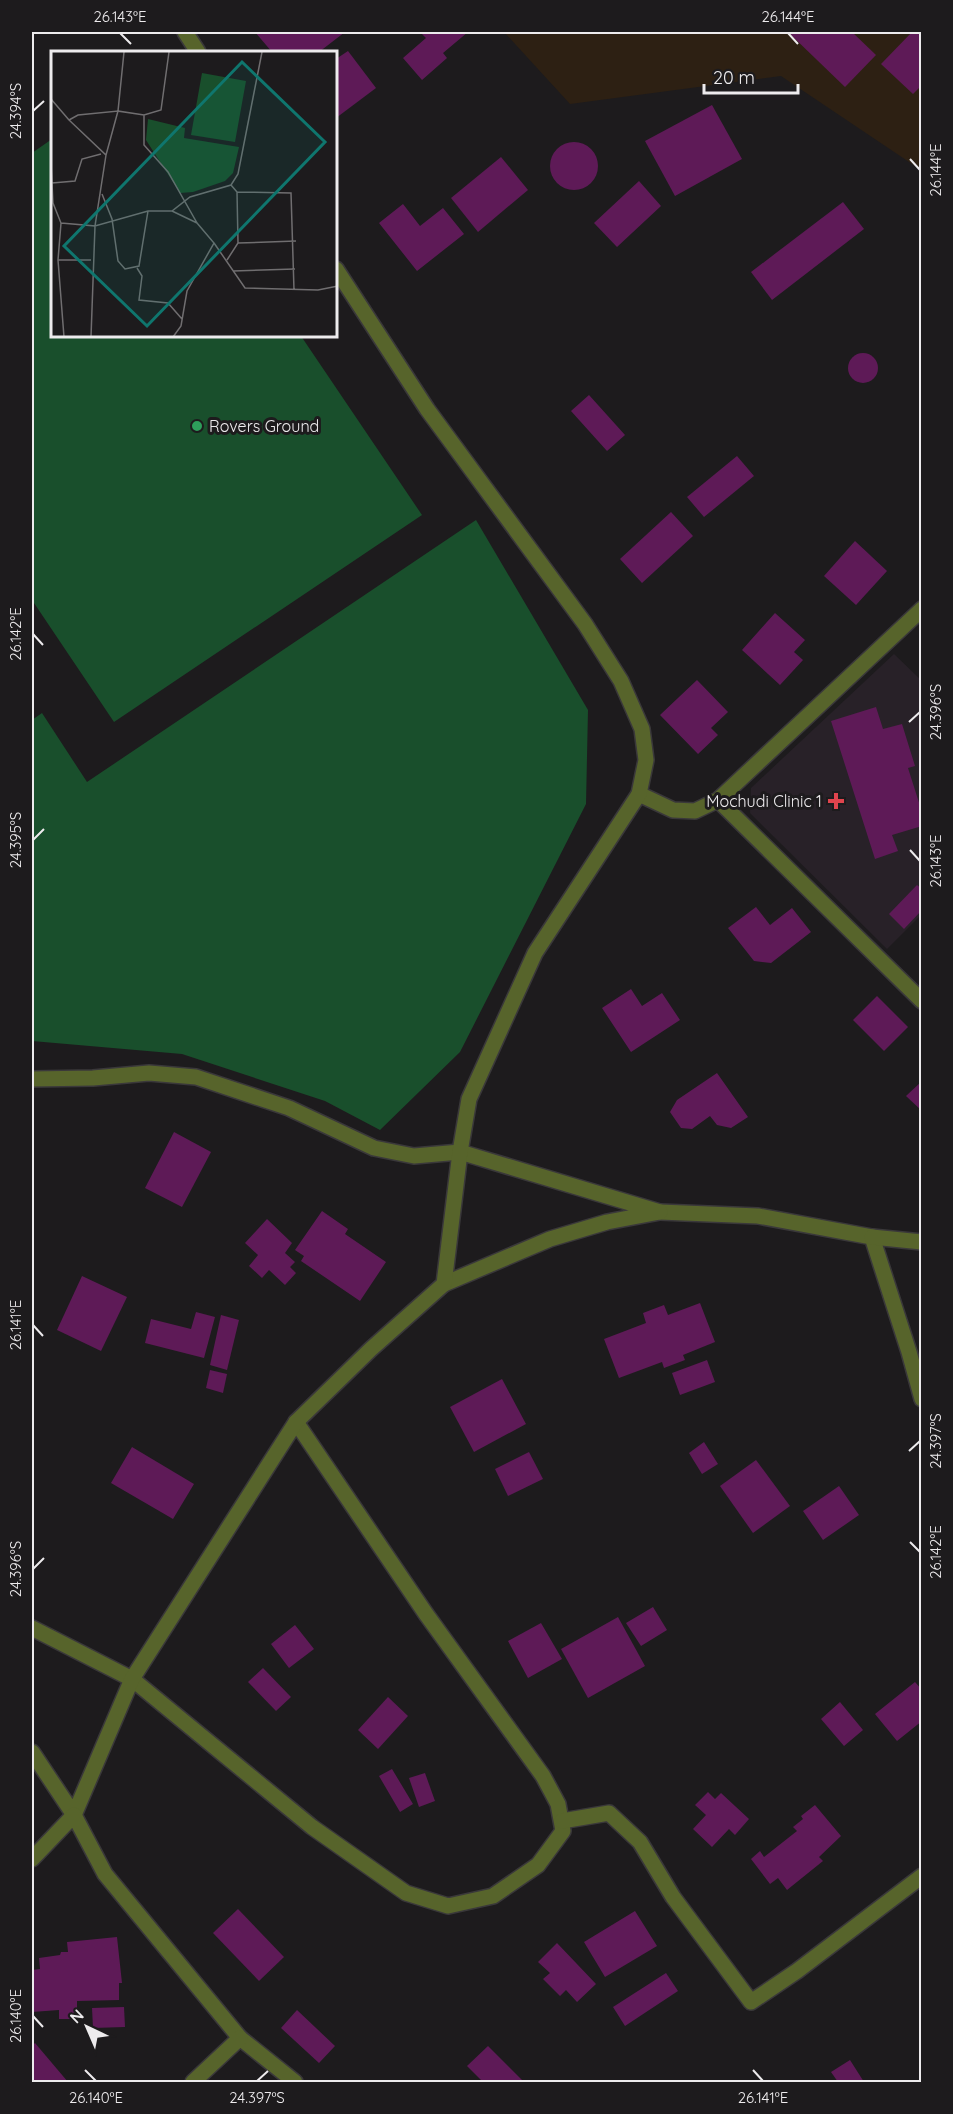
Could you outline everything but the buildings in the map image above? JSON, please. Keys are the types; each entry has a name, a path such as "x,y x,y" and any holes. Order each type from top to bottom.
{"street":[{"path":"185,32 197,51"},
{"path":"338,272 427,409 585,624 621,681 642,729 646,760 639,794 535,953 469,1099 460,1152 444,1284"},
{"path":"639,794 673,810 695,811 718,800 921,609"},
{"path":"718,800 921,1001"},
{"path":"32,1079 93,1078 149,1073 196,1077 289,1108 374,1148 414,1156 460,1152 660,1212"},
{"path":"32,1859 74,1815 132,1679 296,1422 371,1349 444,1284 550,1239 607,1222 660,1212 758,1216 872,1237 921,1242"},
{"path":"872,1237 909,1352 921,1400"},
{"path":"32,1628 132,1679 312,1827 406,1893 448,1906 493,1896 538,1865 563,1831 558,1804 543,1776 401,1577 296,1422"},
{"path":"32,1752 74,1815 105,1874 240,2037 295,2082"},
{"path":"562,1821 609,1813 640,1842 673,1897 751,2002 815,1958 921,1876"},
{"path":"193,2082 240,2037"}],"shaded area":[{"path":"504,32 921,32 921,170 781,76 570,104"},
{"name":"Mochudi Clinic 1","path":"894,654 921,680 921,915 887,949 750,813 751,788"}],"green space":[{"name":"Rovers Ground","path":"51,140 51,338 302,338 422,515 114,722 32,600 32,153"},
{"path":"476,520 588,710 586,804 460,1052 380,1130 325,1101 182,1054 32,1041 32,720 42,713 87,782"}],"place":[{"name":"Rovers Ground","path":"197,426"},
{"name":"Mochudi Clinic 1","path":"836,801"}]}
